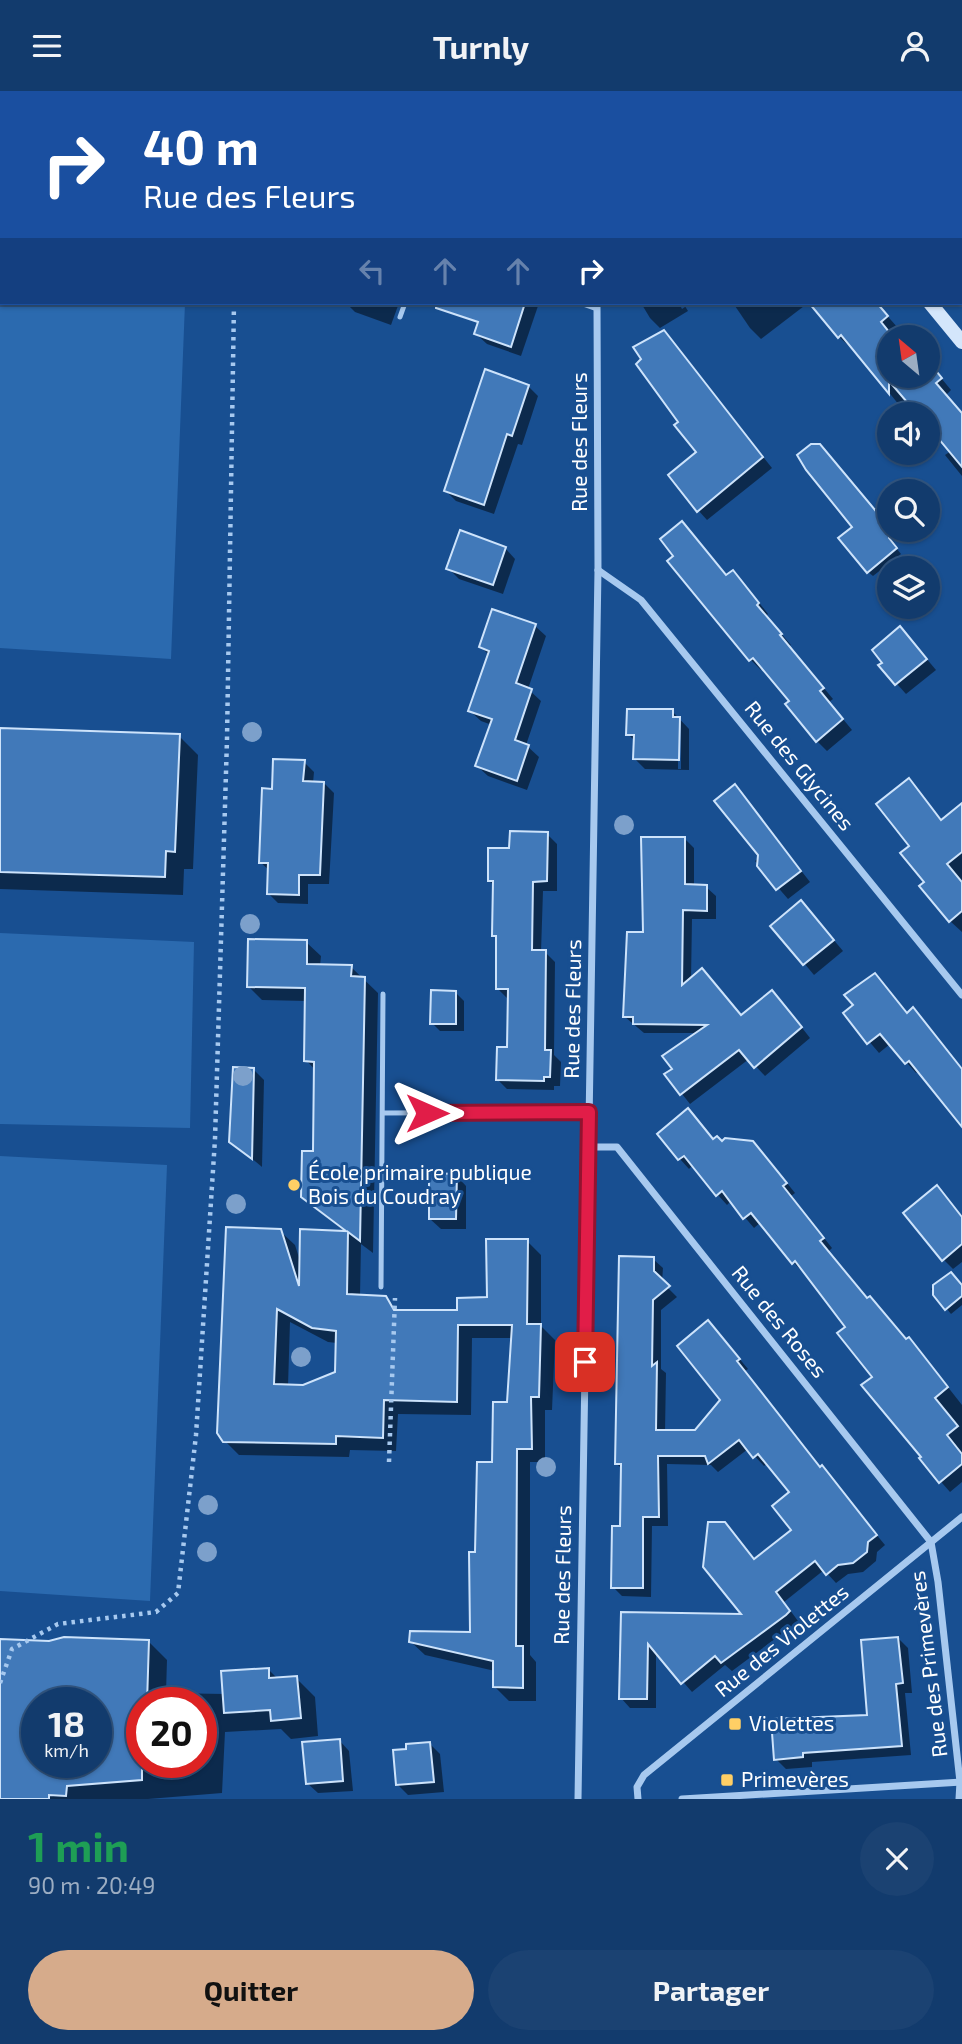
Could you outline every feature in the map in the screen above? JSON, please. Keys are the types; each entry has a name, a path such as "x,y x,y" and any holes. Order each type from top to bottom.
{"street":[{"path":"932,305 962,342"},
{"name":"Rue des Fleurs","path":"578,1799 598,570 597,306"},
{"name":"Rue des Glycines","path":"598,570 641,600 962,995"},
{"name":"Rue des Roses","path":"589,1147 617,1147 931,1542"},
{"name":"Rue des Violettes","path":"638,1799 637,1787 644,1775 962,1517"},
{"name":"Rue des Primevères","path":"931,1542 938,1581 961,1782 960,1799"},
{"path":"682,1799 961,1782"}],"lane":[{"path":"400,317 404,305"},
{"path":"381,1287 383,994"},
{"path":"383,1113 589,1112"}],"path":[{"path":"0,1683 12,1649 58,1624 156,1612 178,1593 196,1435 215,1139 227,740 234,305"},
{"path":"381,1287 396,1297 389,1462"}],"shaded area":[{"path":"0,305 185,305 171,659 0,648"},
{"path":"0,933 194,942 190,1128 0,1124"},
{"path":"0,1156 167,1165 150,1601 0,1591"}],"building":[{"path":"436,305 524,305 511,347 474,334 478,322 436,308"},
{"path":"811,305 879,305 888,316 881,322 883,325 877,325 877,379 841,335 838,338"},
{"path":"664,330 763,457 697,512 668,475 696,452 674,425 678,422 636,364 641,359 633,347"},
{"path":"485,369 529,385 512,436 507,434 484,505 444,491"},
{"path":"940,388 962,413 962,467 940,440 940,402 907,402 896,389"},
{"path":"811,444 820,444 875,510 877,508 877,542 892,542 897,548 887,556 877,556 877,565 867,573 838,538 852,527 797,455"},
{"path":"682,521 726,575 733,570 759,603 757,605 782,634 780,635 824,688 820,691 843,719 816,742 785,704 789,701 753,658 749,661 667,561 673,556 660,539"},
{"path":"460,530 506,547 493,585 446,569"},
{"path":"492,609 536,624 516,683 532,689 515,740 529,745 517,781 475,766 492,719 468,711 489,651 479,647"},
{"path":"900,626 927,659 895,685 878,665 882,663 872,650"},
{"path":"627,709 673,709 673,717 680,717 679,760 633,759 634,735 626,735"},
{"path":"0,728 180,734 175,852 166,851 165,877 0,872"},
{"path":"273,759 305,760 303,781 324,782 320,875 299,875 299,895 267,894 268,863 259,863 262,788 272,789"},
{"path":"909,778 941,820 962,803 962,852 947,864 962,882 962,911 949,922 919,886 924,882 900,853 909,846 876,804"},
{"path":"735,784 801,871 776,890 757,866 758,855 714,801"},
{"path":"510,831 548,832 547,881 533,882 532,950 546,950 545,1050 551,1050 550,1077 544,1077 544,1081 496,1080 497,1047 507,1047 508,989 496,989 496,936 492,936 493,881 488,881 488,848 509,848"},
{"path":"641,837 685,837 685,884 707,885 707,911 683,910 682,985 702,968 741,1015 772,990 802,1027 754,1068 739,1050 680,1095 664,1074 672,1069 662,1056 707,1025 633,1024 633,1017 623,1017 627,932 643,932"},
{"path":"801,900 834,940 803,965 770,926"},
{"name":"École primaire publique Bois du Coudray","path":"248,939 307,940 307,964 352,965 351,976 365,977 360,1241 348,1232 347,1294 386,1296 394,1310 457,1310 457,1298 487,1297 486,1239 528,1239 527,1324 541,1324 539,1397 531,1397 532,1449 517,1449 516,1646 523,1646 523,1688 493,1687 493,1661 409,1642 410,1631 470,1632 469,1552 475,1552 477,1462 492,1462 493,1402 507,1402 512,1325 458,1325 457,1402 384,1400 383,1438 336,1436 336,1444 223,1442 217,1433 226,1227 281,1229 299,1286 300,1229 346,1231 301,1197 302,1151 313,1151 314,1062 304,1061 305,988 247,987","holes":["277,1309 312,1328 336,1331 335,1372 303,1385 274,1384"]},
{"path":"875,973 907,1013 913,1007 962,1069 962,1127 909,1061 905,1064 880,1034 867,1044 843,1013 853,1005 844,995"},
{"path":"431,990 456,991 456,1024 430,1024"},
{"path":"233,1067 254,1068 252,1159 229,1142"},
{"path":"688,1108 713,1139 717,1136 722,1141 725,1138 753,1141 787,1183 783,1186 824,1238 820,1241 867,1298 870,1296 906,1339 909,1337 948,1387 935,1398 958,1426 947,1435 962,1454 962,1464 939,1483 919,1458 921,1457 861,1385 872,1377 837,1333 845,1327 795,1261 792,1264 751,1213 743,1219 722,1191 716,1196 684,1156 678,1160 657,1134"},
{"path":"429,1173 457,1174 456,1219 429,1219"},
{"path":"937,1185 962,1217 962,1244 942,1261 903,1213"},
{"path":"619,1256 654,1257 654,1271 670,1286 653,1300 652,1366 657,1362 656,1430 695,1430 720,1400 677,1346 708,1320 820,1467 822,1465 877,1535 868,1542 867,1552 853,1563 838,1565 826,1575 815,1561 776,1592 790,1611 786,1615 721,1663 715,1656 681,1684 648,1644 647,1699 619,1699 621,1612 741,1614 703,1567 708,1522 725,1522 754,1559 791,1530 772,1506 789,1492 758,1454 753,1458 739,1440 708,1464 705,1456 658,1456 659,1517 643,1517 643,1588 611,1588 612,1526 620,1526 621,1464 615,1464"},
{"path":"951,1272 962,1285 962,1296 945,1310 933,1295 933,1285"},
{"path":"64,1637 149,1640 148,1687 126,1687 126,1778 142,1780 67,1786 66,1796 49,1795 49,1799 0,1799 0,1639 49,1641"},
{"path":"898,1637 903,1683 896,1684 902,1746 803,1753 803,1757 774,1760 771,1719 867,1715 861,1640"},
{"path":"269,1668 269,1678 297,1676 301,1718 271,1721 270,1710 224,1713 221,1671"},
{"path":"340,1739 343,1781 306,1784 302,1742"},
{"path":"430,1742 434,1782 396,1785 393,1750 406,1749 406,1744"}],"place":[{"name":"École primaire publique Bois du Coudray","path":"294,1185"},
{"name":"Violettes","path":"735,1724"},
{"name":"Primevères","path":"727,1780"}],"route":[{"path":"427,1113 589,1112 585,1362"}]}
